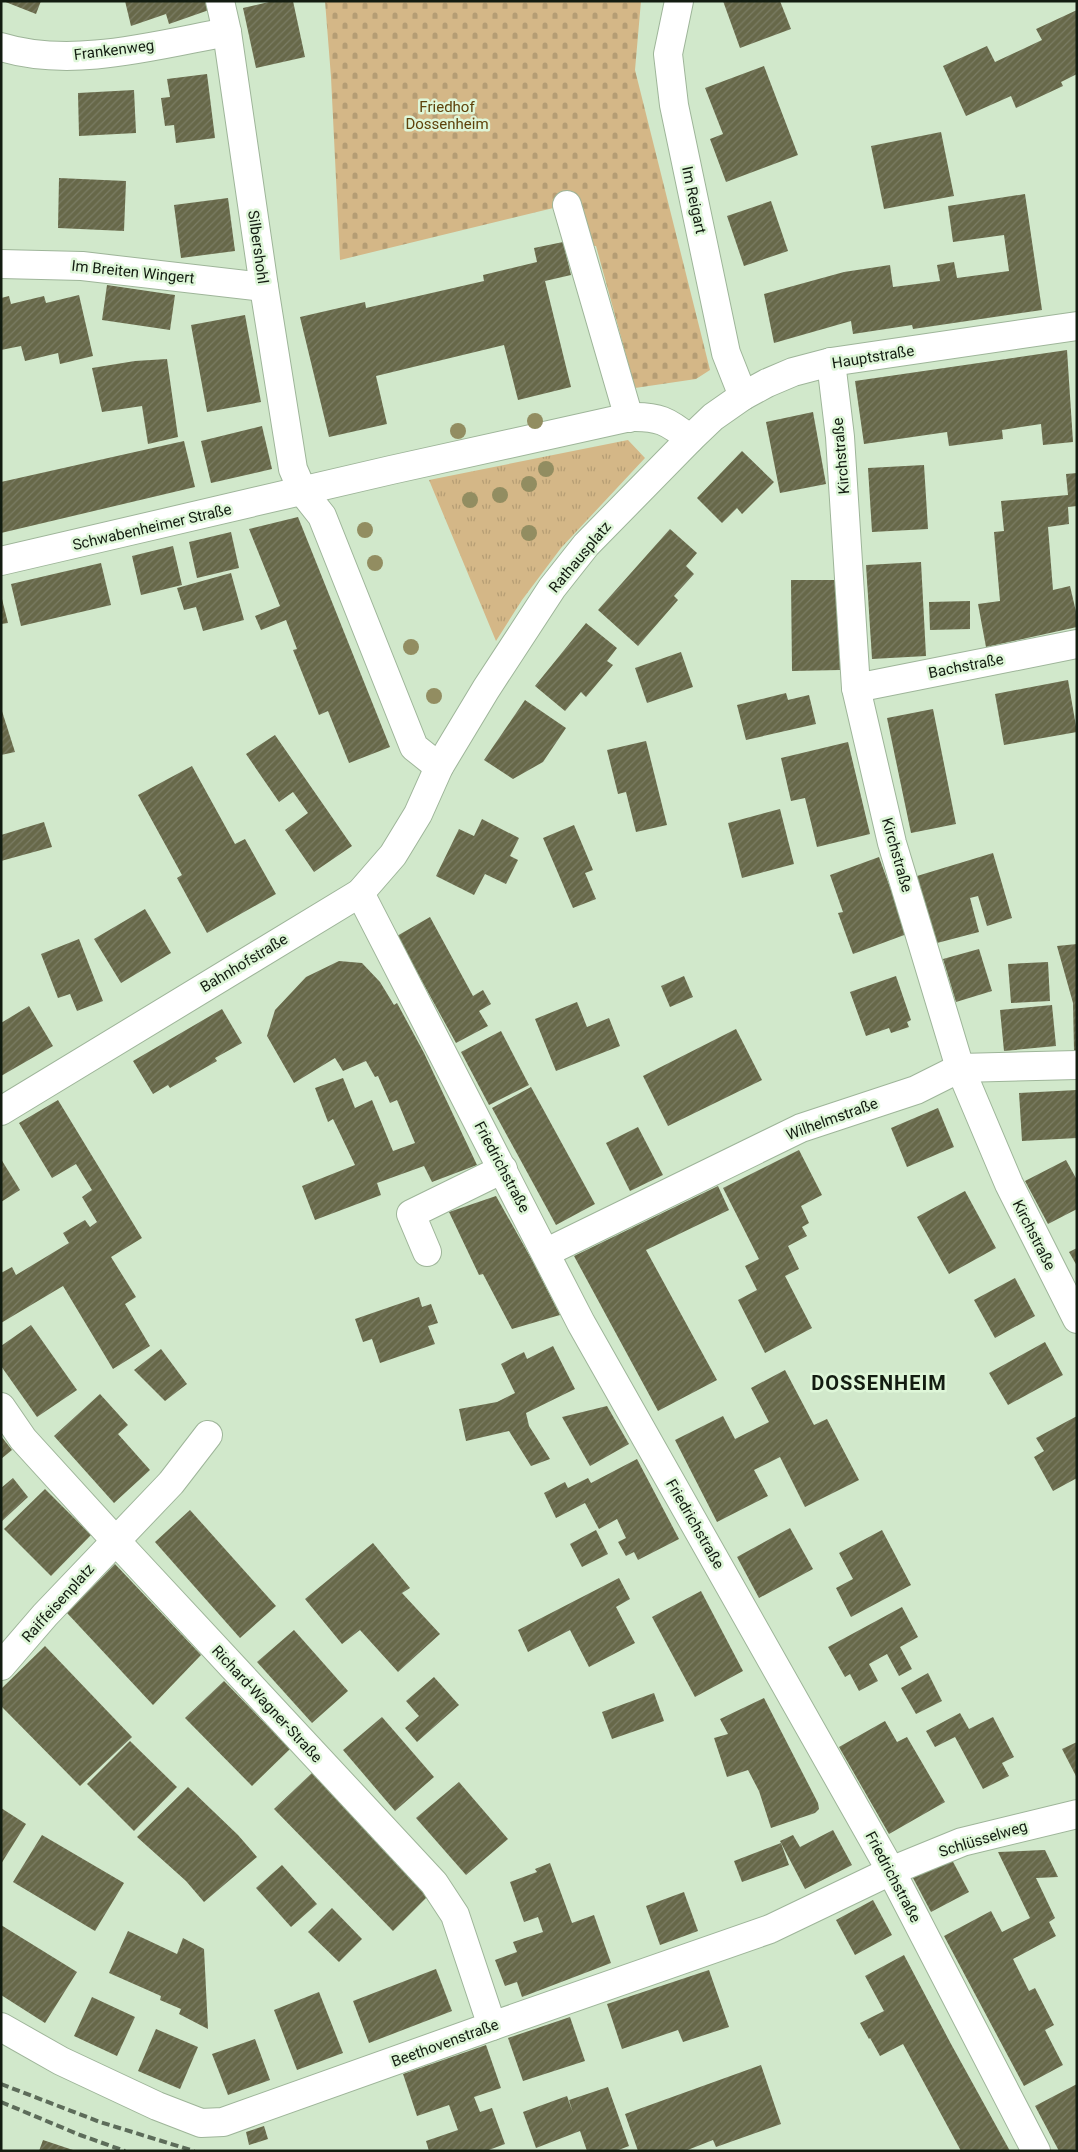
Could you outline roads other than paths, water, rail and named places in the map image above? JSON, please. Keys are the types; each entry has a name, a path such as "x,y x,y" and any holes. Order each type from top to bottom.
{"street":[{"name":"Silbershohl","path":"220,1 227,32 293,469 303,492"},
{"name":"Im Reigart","path":"679,1 668,54 674,105 726,354 743,396"},
{"name":"Frankenweg","path":"1,48 18,53 69,56 126,51 227,32"},
{"path":"567,205 629,418"},
{"name":"Im Breiten Wingert","path":"1,264 91,266 264,287"},
{"name":"Hauptstraße","path":"690,438 713,417 743,396 793,372 831,362 1077,326"},
{"name":"Kirchstraße","path":"831,362 840,437 856,688 892,843 960,1068 1009,1184 1077,1319"},
{"path":"439,766 414,746 322,516 303,492 391,470 629,418 648,416 663,420 690,438"},
{"name":"Rathausplatz","path":"439,766 486,689 552,588 586,545 690,438"},
{"name":"Schwabenheimer Straße","path":"1,561 303,492"},
{"name":"Bachstraße","path":"856,688 1077,644"},
{"name":"Bahnhofstraße","path":"1,1111 360,893 393,856 418,814 439,766"},
{"name":"Friedrichstraße","path":"360,893 547,1252 581,1323 891,1871 1036,2151"},
{"name":"Wilhelmstraße","path":"547,1252 801,1128 916,1090 960,1068 1077,1065"},
{"path":"427,1252 411,1214 503,1169"},
{"name":"Richard-Wagner-Straße","path":"1,1407 23,1439 434,1883 454,1914 492,2026"},
{"name":"Raiffeisenplatz","path":"1,1666 115,1540 172,1483 208,1435"},
{"name":"Schlüsselweg","path":"891,1871 962,1842 1077,1814"},
{"name":"Beethovenstraße","path":"1,2027 61,2061 157,2106 201,2123 223,2122 770,1929 891,1871"}],"railway":[{"path":"1,2084 100,2122 194,2151"},
{"path":"1,2102 80,2135 125,2151"}],"district":[{"name":"DOSSENHEIM","path":"879,1383"}],"park label":[{"name":"Friedhof Dossenheim","path":"447,116"}]}
